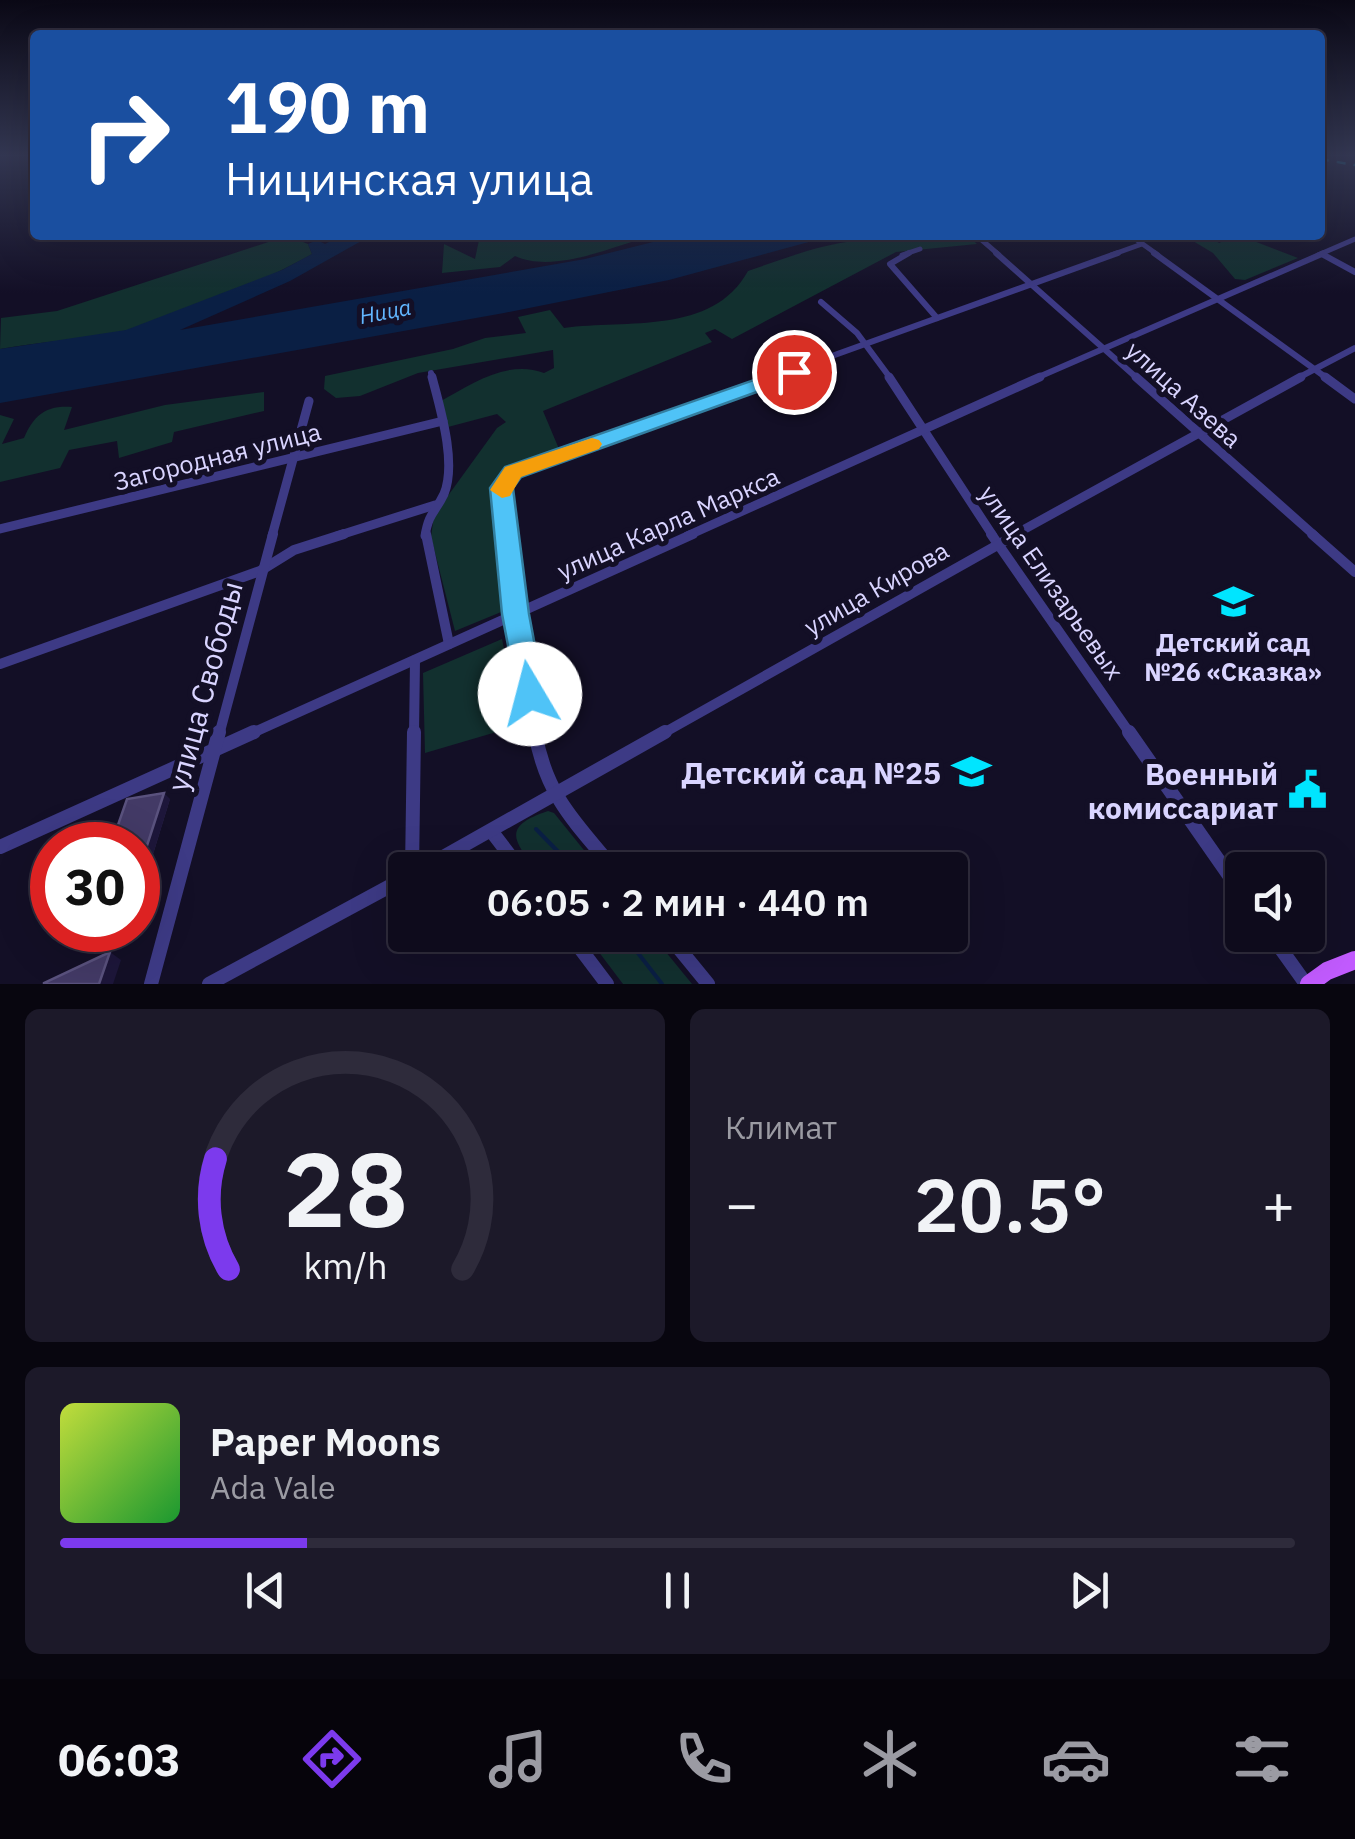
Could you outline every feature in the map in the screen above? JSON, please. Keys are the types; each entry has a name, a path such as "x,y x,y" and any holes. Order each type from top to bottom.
{"main road":[{"path":"1307,984 1355,960"}],"street":[{"name":"улица Азева","path":"982,240 1355,572"},
{"path":"1137,240 1355,399"},
{"name":"улица Карла Маркса","path":"0,847 1104,348 1355,240"},
{"path":"600,852 554,796 540,762 515,614 502,488 513,472 1142,244"},
{"path":"920,250 898,256 890,264 937,318"},
{"path":"1322,254 1355,272"},
{"name":"улица Елизарьевых","path":"821,302 840,313 866,344 920,431 1225,870"},
{"name":"улица Кирова","path":"454,852 1196,433 1355,348"},
{"path":"431,373 447,438 445,492 428,514 426,538 449,644"},
{"name":"улица Свободы","path":"151,984 309,401"},
{"name":"Загородная улица","path":"0,529 443,421"},
{"path":"0,664 260,572 294,550 435,505"},
{"path":"412,852 415,660"},
{"path":"492,832 507,852"},
{"path":"209,984 388,887"},
{"path":"583,952 607,984"},
{"path":"682,952 708,984"},
{"path":"1284,952 1307,984"}],"green space":[{"path":"275,240 298,240 308,244 312,254 246,287 146,325 0,349 1,318 57,311"},
{"path":"479,240 638,240 566,260 531,261 515,256 500,267 442,273 444,244 475,259"},
{"path":"973,240 977,244 896,252 732,339 715,329 705,333 712,342 543,411 559,449 512,466 493,488 506,610 455,631 431,537 434,515 497,428 506,422 497,414 448,427 441,401 504,371 530,369 544,373 554,368 553,350 418,373 360,396 336,398 324,389 325,376 453,349 485,338 526,333 518,317 550,310 564,328 666,321 691,315 732,292 748,271 801,253 855,241"},
{"path":"1191,240 1251,240 1298,258 1245,280 1235,279 1213,253"},
{"path":"264,392 264,411 174,432 172,442 119,458 117,441 69,450 60,468 0,482 0,415 14,419 2,444 24,438 37,418 55,408 72,407 64,430 165,405"},
{"path":"502,639 520,725 425,753 423,673"},
{"path":"548,811 554,813 585,852 522,852 516,834 524,822"},
{"path":"599,952 666,952 692,984 623,984"}],"water":[{"name":"Ница","path":"317,240 325,244 333,240 363,240 290,281 180,330 585,259 661,240 816,240 669,280 504,313 0,403 0,349 126,330 282,270 312,254 308,244"}],"building":[{"path":"164,793 155,822 119,822 127,799"},
{"path":"110,952 99,984 44,983"}],"waterway":[{"path":"536,829 558,852"},
{"path":"637,952 662,984"}],"slow traffic":[{"path":"502,490 513,472 592,444"}],"place":[{"name":"Детский сад №26 «Сказка»","path":"1233,601"},
{"name":"Детский сад №25","path":"971,772"},
{"name":"Военный комиссариат","path":"1308,790"}],"route":[{"path":"530,694 515,614 502,488 513,472 794,372"}]}
